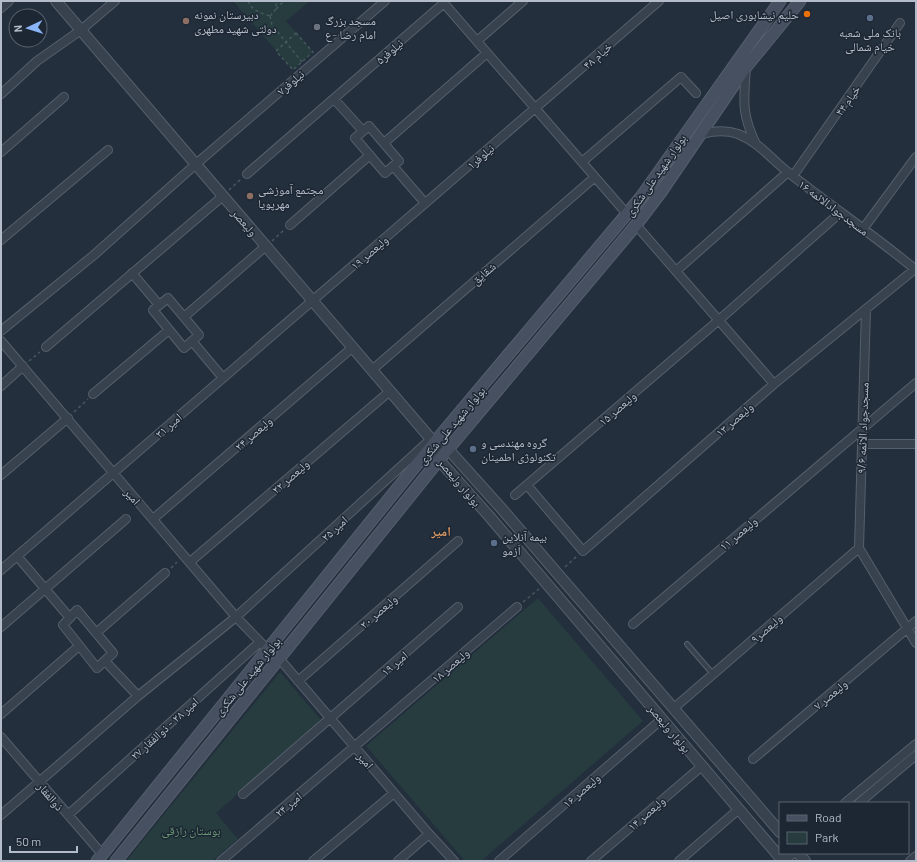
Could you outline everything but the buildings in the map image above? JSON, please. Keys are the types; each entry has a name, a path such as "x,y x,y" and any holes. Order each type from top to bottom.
{"main road":[{"name":"بولوار شهید علی شکری","path":"100,858 190,745 263,645 433,441 475,394 627,214 780,1"},
{"name":"بولوار شهید علی شکری","path":"116,861 278,657 439,460 636,225 661,192 746,68 800,1"},
{"path":"475,394 485,405"},
{"path":"190,745 201,754"}],"street":[{"path":"1,8 9,1"},
{"name":"ولیعصر","path":"56,1 433,441"},
{"path":"1,94 37,61 81,30 115,1"},
{"name":"نیلوفر۷","path":"1,331 94,255 196,164 385,1"},
{"path":"477,41 523,1"},
{"name":"خیام ۴۸","path":"535,108 659,1"},
{"path":"443,2 627,214"},
{"name":"نیلوفر۵","path":"247,174 443,2"},
{"name":"خیام ۴۴","path":"676,270 790,174 900,23"},
{"path":"384,143 487,53"},
{"path":"746,68 744,110 746,124 755,142"},
{"path":"582,162 680,76 696,93"},
{"path":"1,152 64,97"},
{"path":"334,99 363,131"},
{"name":"نیلوفر۱","path":"425,203 535,108"},
{"path":"369,126 384,143 399,161 385,173 355,138 369,126"},
{"path":"699,135 710,132 724,132 738,134 755,142"},
{"name":"مسجدجوادالائمه ۱۶","path":"755,142 790,174 916,269"},
{"path":"1,240 108,150"},
{"path":"290,225 370,155"},
{"path":"863,229 916,157"},
{"path":"393,166 425,203"},
{"name":"شقایق","path":"372,370 595,177"},
{"path":"46,347 223,196"},
{"name":"ولیعصر ۱۹","path":"223,378 425,203"},
{"name":"ولیعصر ۱۵","path":"515,495 719,320 841,212"},
{"path":"636,225 774,384"},
{"path":"184,317 266,246"},
{"name":"ولیعصر ۱۳","path":"583,551 774,384 916,269"},
{"path":"132,273 159,304"},
{"path":"168,298 184,317 199,335 184,348 153,310 168,298"},
{"name":"مسجدجواد الائمه ۹/۶","path":"859,548 866,309"},
{"path":"93,394 169,330"},
{"name":"امیر","path":"1,341 236,616 263,645"},
{"path":"192,341 223,378"},
{"name":"ولیعصر ۲۴","path":"153,519 353,347"},
{"path":"1,386 23,366"},
{"name":"امیر ۳۱","path":"1,570 223,378"},
{"name":"ولیعصر ۱۱","path":"633,624 916,382"},
{"name":"ولیعصر ۲۲","path":"188,559 390,391"},
{"path":"1,475 68,418"},
{"name":"بولوار ولیعصر","path":"433,441 448,449 558,573 779,831"},
{"name":"بولوار ولیعصر","path":"433,441 439,460 546,582 782,861"},
{"name":"امیر ۲۵","path":"1,815 138,696 236,616 433,441"},
{"path":"862,444 916,444"},
{"path":"527,485 583,551"},
{"path":"1,626 126,519"},
{"name":"ولیعصر ۲۰","path":"298,680 458,541"},
{"path":"859,548 916,643"},
{"name":"ولیعصر۹","path":"674,708 859,548"},
{"path":"17,556 70,618"},
{"path":"96,633 165,573"},
{"name":"امیر ۱۹","path":"243,794 458,607"},
{"name":"ولیعصر ۱۸","path":"355,747 517,607"},
{"path":"77,610 96,633 113,653 97,668 63,625 77,610"},
{"name":"ولیعصر ۷","path":"753,759 916,622"},
{"name":"امیر ۲۸ - ذوالفقار ۲۷","path":"68,815 263,645"},
{"path":"1,714 79,646"},
{"name":"امیر","path":"278,657 429,834 454,861"},
{"path":"105,661 138,696"},
{"path":"662,719 674,708"},
{"name":"ولیعصر ۱۶","path":"500,861 662,719"},
{"name":"ذوالفقار","path":"1,737 68,815 100,858"},
{"path":"846,802 916,744"},
{"name":"امیر ۲۴","path":"221,861 355,747"},
{"path":"860,802 916,755"},
{"name":"ولیعصر ۱۴","path":"591,861 702,766"},
{"path":"313,861 394,793"},
{"path":"679,861 739,810"},
{"path":"398,861 429,834"},
{"path":"782,861 791,854"},
{"path":"910,861 916,856"}],"lane":[{"path":"687,644 713,674"}],"path":[{"path":"248,1 250,7 259,13 270,16"},
{"path":"276,1 276,10"},
{"path":"270,16 284,1"},
{"path":"270,16 272,25 302,62"},
{"path":"296,33 313,52 293,70 276,51 286,42 296,33"},
{"path":"223,196 247,174"},
{"path":"266,246 290,225"},
{"path":"23,366 46,347"},
{"path":"68,418 93,394"},
{"path":"558,573 583,551"},
{"path":"165,573 188,559"},
{"path":"517,607 546,582"}],"green space":[{"path":"233,1 310,1 286,21 313,52 293,70"},
{"path":"538,598 643,721 481,861 465,861 366,746"},
{"name":"بوستان رازقی","path":"280,672 322,721 216,813 238,839 212,861 126,861"}],"place":[{"name":"حلیم نیشابوری اصیل","path":"807,14"},
{"name":"بانک ملی شعبه خیام شمالی","path":"870,18"},
{"name":"دبیرستان نمونه دولتی شهید مطهری","path":"186,21"},
{"name":"مسجد بزرگ امام رضا -ع","path":"317,27"},
{"name":"مجتمع آموزشی مهرپویا","path":"250,196"},
{"name":"گروه مهندسی و تکنولوژی اطمینان","path":"473,449"},
{"name":"بیمه آنلاین اَزمو","path":"494,543"}],"district":[{"name":"امیر","path":"441,531"}]}
